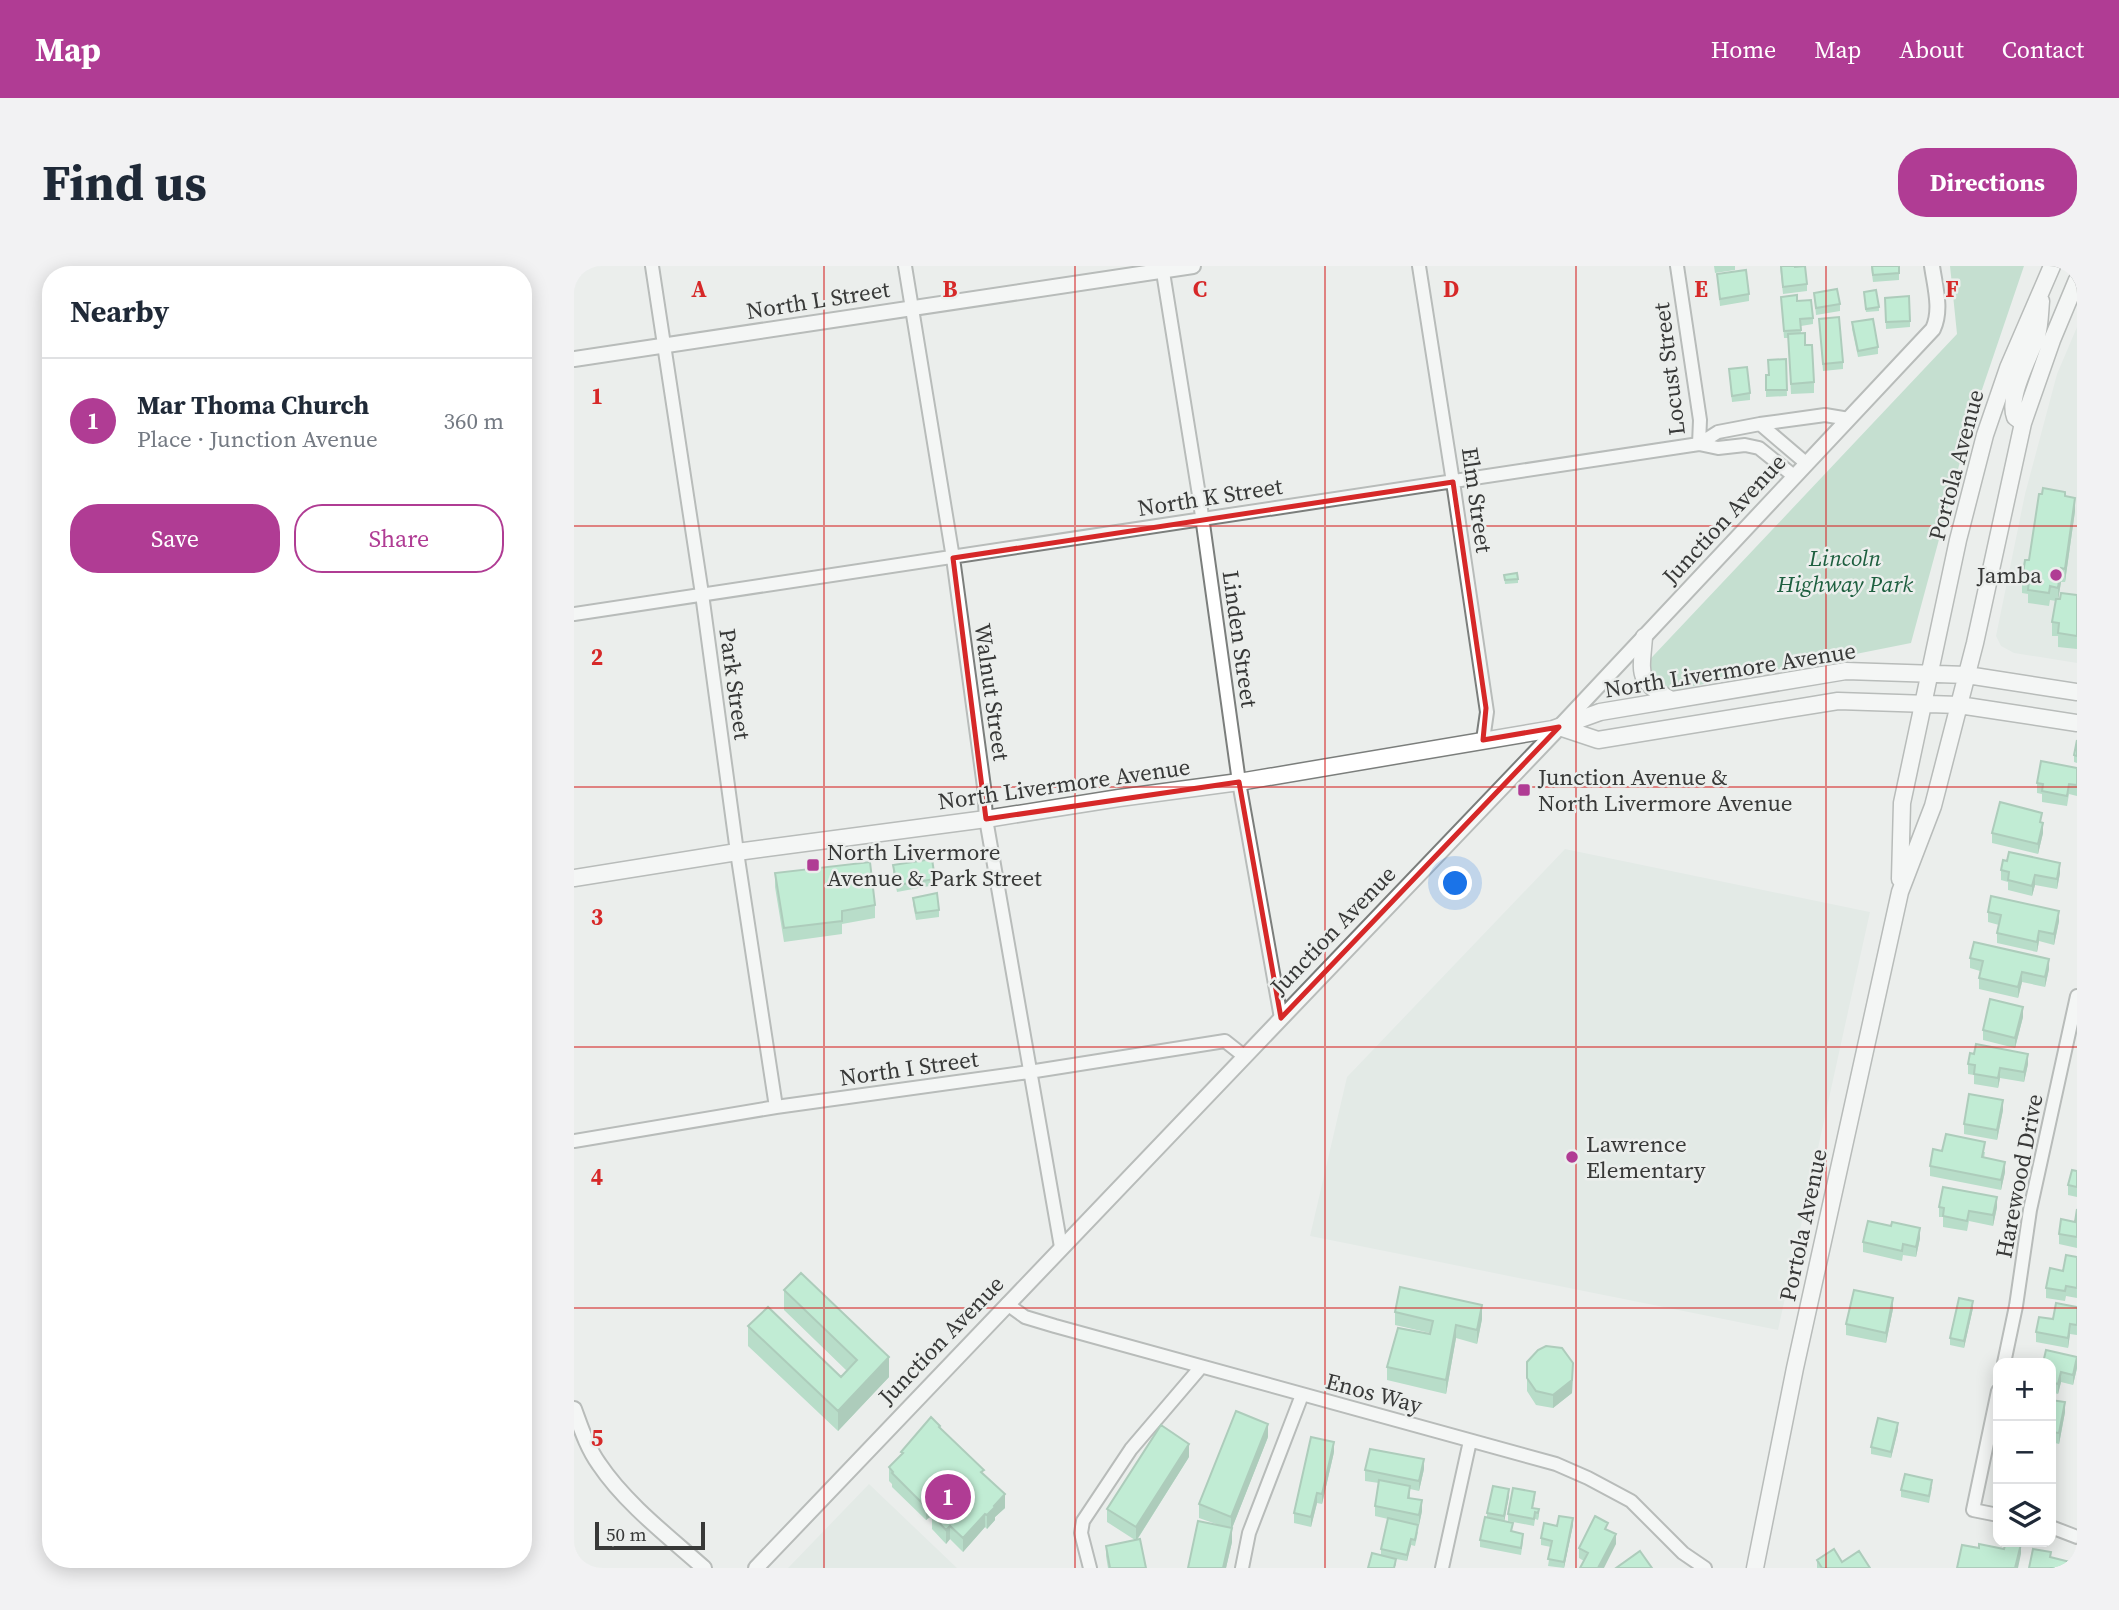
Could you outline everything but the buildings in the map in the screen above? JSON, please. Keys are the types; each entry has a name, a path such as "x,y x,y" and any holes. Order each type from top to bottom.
{"main road":[{"name":"Portola Avenue","path":"1900,892 1902,803 1958,540 1985,435 2007,368 2052,266"},
{"name":"Portola Avenue","path":"1755,1568 1795,1368 1900,892 1933,806 1967,676 2023,423 2052,340 2077,280"},
{"path":"2023,423 2015,417 2012,405 2038,333 2044,281"},
{"path":"1644,637 1644,680 1651,688 1671,700"},
{"name":"North Livermore Avenue","path":"574,878 737,852 1239,782 1559,727 1600,712 1846,671 1967,676 2077,692"},
{"name":"North Livermore Avenue","path":"1559,727 1598,740 1838,701 1959,705 2077,723"}],"street":[{"name":"Park Street","path":"652,266 776,1107"},
{"name":"Walnut Street","path":"905,266 953,558 986,819 1061,1247"},
{"name":"North L Street","path":"574,359 1162,268 1193,266"},
{"name":"Elm Street","path":"1419,266 1487,712 1483,740"},
{"name":"Locust Street","path":"1677,266 1700,420 1699,444 1718,448 1745,445 1759,448 1795,477"},
{"name":"Junction Avenue","path":"756,1568 1559,727 1933,329 1938,319 1938,306 1932,266"},
{"name":"Linden Street","path":"1162,268 1203,518 1239,782 1281,1018"},
{"name":"North K Street","path":"574,614 1699,444 1718,432 1760,424 1825,415 1849,419"},
{"path":"1760,424 1807,464"},
{"name":"Harewood Drive","path":"2005,1358 2031,1210 2073,1029 2077,996"},
{"name":"North I Street","path":"574,1141 776,1107 1029,1072 1225,1041 1244,1056"},
{"name":"Enos Way","path":"1007,1304 1025,1317 1556,1464 1631,1501 1683,1552 1705,1568"},
{"path":"1090,1568 1081,1532 1083,1521 1131,1449 1201,1367"},
{"path":"1242,1568 1249,1533 1302,1395"},
{"path":"574,1409 585,1439 612,1482 704,1568"},
{"path":"1993,1415 1973,1510 1993,1514"},
{"path":"1442,1568 1470,1441"},
{"path":"2056,1529 2077,1536"}],"highlighted area":[{"path":"1453,482 1486,708 1483,740 1559,727 1281,1018 1239,782 986,819 953,558"}],"shaded area":[{"path":"2077,327 2077,663 2014,653 2001,646 1996,636 2025,494 2057,374"},
{"name":"Lawrence Elementary","path":"1565,849 1870,912 1778,1330 1310,1236 1347,1077"},
{"path":"869,1484 957,1568 788,1568"}],"green space":[{"name":"Lincoln Highway Park","path":"1950,266 2024,266 1970,425 1911,643 1654,694 1637,673 1957,334"}],"place":[{"name":"Jamba","path":"2056,575"},
{"name":"Junction Avenue & North Livermore Avenue","path":"1524,790"},
{"name":"North Livermore Avenue & Park Street","path":"813,865"},
{"name":"Lawrence Elementary","path":"1572,1157"},
{"name":"Mar Thoma Church","path":"948,1497"}]}
